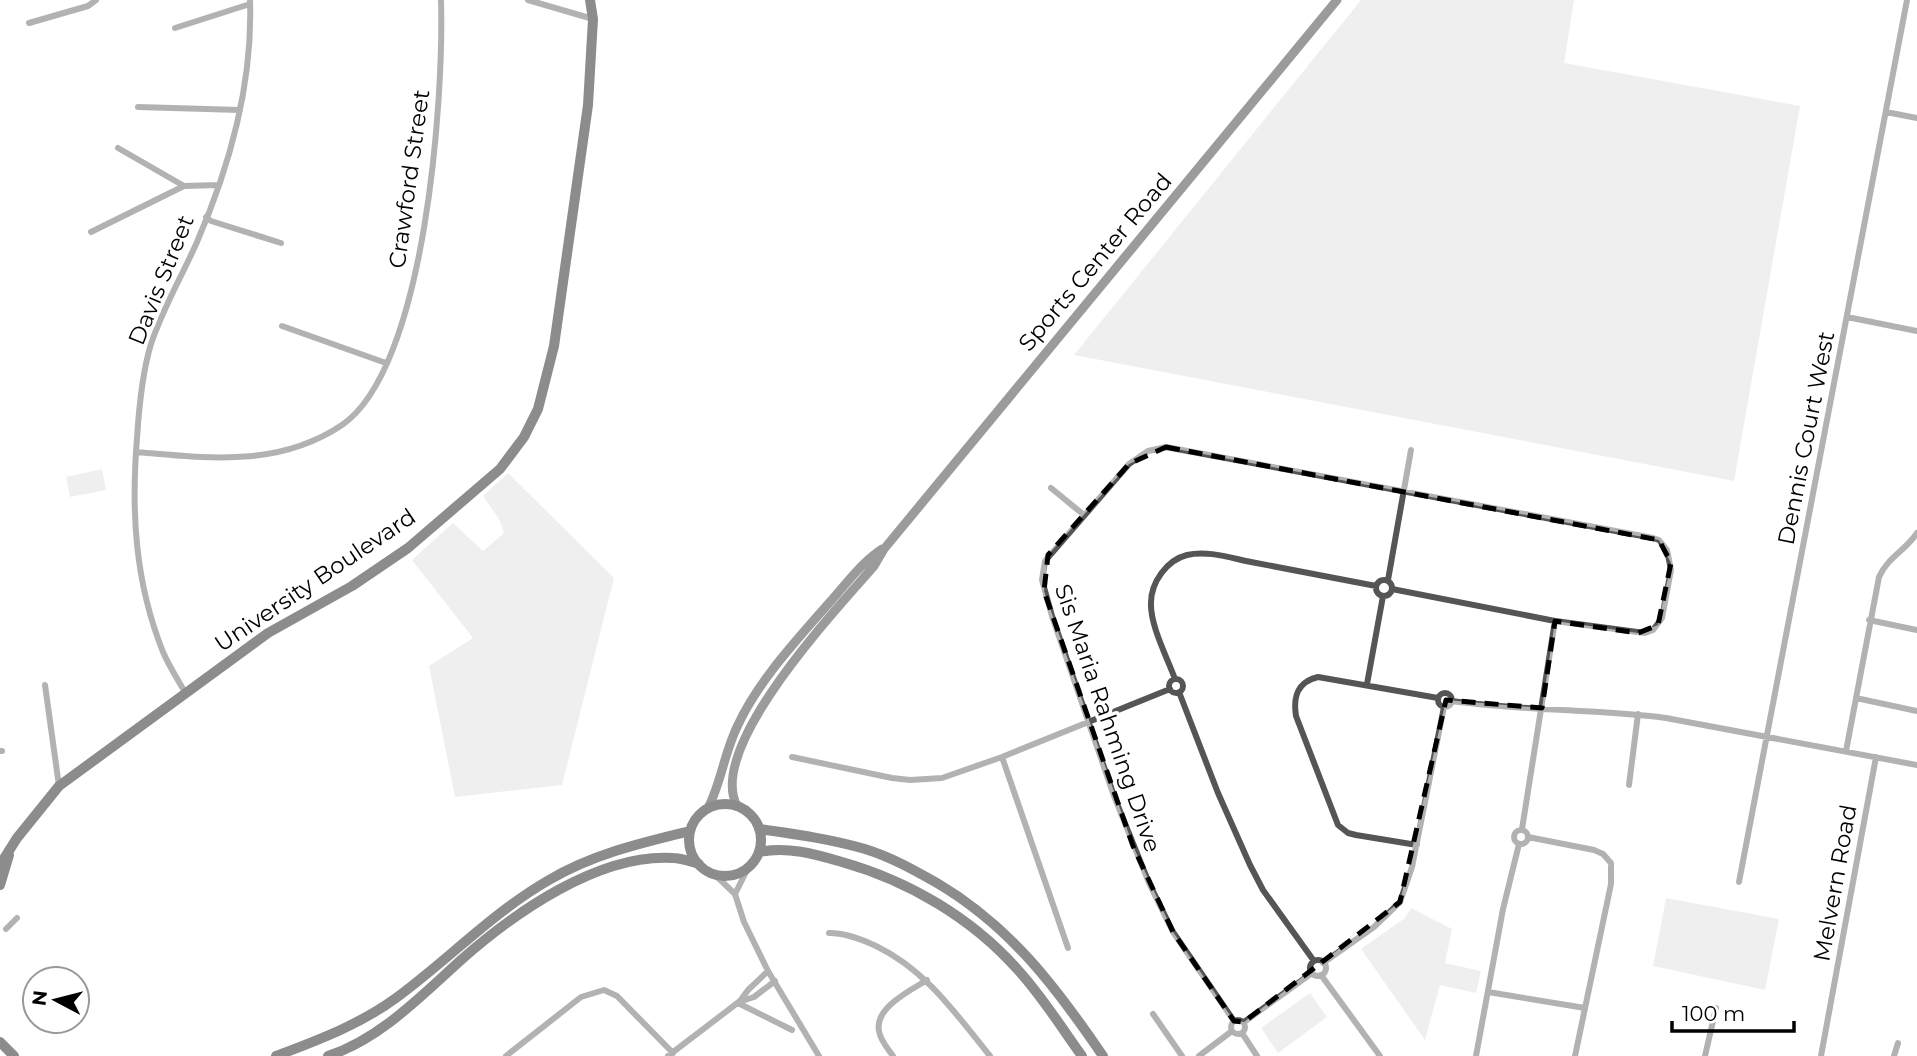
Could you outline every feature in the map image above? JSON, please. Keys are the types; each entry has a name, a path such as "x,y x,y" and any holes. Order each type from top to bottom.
{"main road":[{"name":"University Boulevard","path":"0,865 17,838 59,786 268,633 352,586 408,548 500,469 524,437 537,409 554,346 588,105 593,19 590,0"},
{"name":"Sports Center Road","path":"737,806 732,790 734,767 759,708 874,566 884,548 1337,0"},
{"name":"Sports Center Road","path":"708,808 735,730 765,681 868,559 884,548"},
{"path":"328,1056 344,1051 397,1016 493,936 568,885 633,862 674,858 699,864 714,874 733,875 749,866 761,841 759,829 750,814 737,806 722,804 708,808 697,817 690,831 690,848 699,864"},
{"path":"759,829 820,838 864,849 911,868 969,903 1020,947 1068,1005 1103,1056"},
{"path":"276,1056 340,1031 387,1004 510,906 548,880 621,848 690,831"},
{"name":"University Boulevard","path":"0,885 11,849"},
{"path":"758,852 776,849 820,855 884,876 933,901 993,944 1019,970 1082,1056"},
{"path":"0,1042 14,1056"}],"street":[{"path":"29,23 88,6 96,0"},
{"name":"Crawford Street","path":"136,452 233,458 256,457 298,446 343,425 375,388 412,288 426,220 437,130 442,41 441,0"},
{"path":"528,0 593,19"},
{"name":"Dennis Court West","path":"1739,882 1907,0"},
{"path":"175,28 250,2"},
{"name":"Davis Street","path":"186,694 164,654 144,596 134,527 136,452 150,346 206,217 240,110 248,60 250,2"},
{"path":"138,107 240,110"},
{"path":"1886,112 1917,118"},
{"path":"118,148 184,186"},
{"path":"91,232 184,186 218,185"},
{"path":"206,217 211,221 281,243"},
{"path":"1847,317 1917,331"},
{"path":"282,326 386,363"},
{"name":"Sis Maria Rahming Drive","path":"1234,1021 1160,909 1133,846 1057,634 1042,580 1042,570 1048,555 1129,464 1148,452 1166,447 1639,535 1653,538 1663,544 1669,555 1671,570 1662,618 1653,630 1638,633 1555,621"},
{"path":"1392,589 1388,580 1411,450"},
{"path":"1051,488 1084,515"},
{"path":"1846,751 1869,620 1883,567 1917,533"},
{"path":"1170,689 1179,692 1183,688 1182,682 1175,679 1153,617 1151,600 1156,583 1163,572 1171,563 1185,555 1216,555 1376,586"},
{"path":"1376,586 1381,581 1388,580"},
{"path":"1376,586 1378,593 1384,596"},
{"path":"1392,589 1555,621 1522,829"},
{"path":"1384,596 1392,589"},
{"path":"1367,684 1384,596"},
{"path":"1869,620 1917,630"},
{"path":"1417,845 1348,833 1338,825 1296,716 1294,704 1297,691 1312,678 1324,678 1438,698 1446,693 1452,701"},
{"path":"1170,689 1170,682 1175,679"},
{"path":"45,685 59,786"},
{"path":"792,757 892,778 942,778 1002,757 1170,689"},
{"path":"1179,692 1218,793 1258,882 1314,961 1323,963 1374,928 1401,902 1417,845 1444,707"},
{"path":"1438,698 1439,704 1444,707"},
{"path":"1856,698 1917,710"},
{"path":"1452,701 1501,707 1638,714 1917,765"},
{"path":"1444,707 1449,706 1452,701"},
{"path":"1629,785 1638,714"},
{"path":"1002,757 1068,948"},
{"name":"Melvern Road","path":"1821,1056 1876,757"},
{"path":"1522,829 1527,832 1528,837"},
{"path":"1519,844 1513,837 1514,833 1522,829"},
{"path":"1519,844 1528,837"},
{"path":"1528,837 1594,850 1603,854 1611,863 1611,884 1575,1056"},
{"path":"1476,1056 1503,909 1519,844"},
{"path":"735,894 749,866"},
{"path":"714,874 735,894 744,922 768,971 819,1056"},
{"path":"6,929 17,918"},
{"path":"829,933 850,935 914,968 990,1056"},
{"path":"1312,973 1310,968 1314,961"},
{"path":"1321,975 1325,968 1323,963"},
{"path":"506,1056 580,997 604,990 617,996 671,1054 739,1002 768,971"},
{"path":"1312,973 1321,975 1380,1056"},
{"path":"1244,1023 1312,973"},
{"path":"893,1056 879,1034 879,1021 891,1004 927,980"},
{"path":"739,1002 754,997 775,981"},
{"path":"1488,992 1585,1008"},
{"path":"739,1002 792,1030"},
{"path":"1705,1056 1716,1008"},
{"path":"1153,1014 1182,1056"},
{"path":"1232,1031 1234,1021 1240,1020 1244,1023"},
{"path":"1242,1033 1245,1029 1244,1023"},
{"path":"1232,1031 1242,1033"},
{"path":"1199,1056 1232,1031"},
{"path":"1242,1033 1257,1056"},
{"path":"1894,1056 1898,1043"}],"highlighted area":[{"path":"1166,447 1659,540 1671,563 1658,625 1638,633 1555,621 1542,708 1446,700 1400,902 1244,1022 1234,1021 1173,932 1133,846 1044,591 1048,555 1129,464"}],"shaded area":[{"path":"1361,0 1574,0 1564,63 1800,106 1734,481 1074,355"},
{"path":"102,469 106,490 70,497 66,477"},
{"path":"508,473 614,578 562,785 455,797 429,666 473,638 412,560 453,523 483,551 504,533 499,519 483,496"},
{"path":"1666,898 1779,919 1765,990 1653,966"},
{"path":"1411,908 1452,929 1445,963 1481,971 1476,993 1440,985 1425,1040 1361,949 1405,918"},
{"path":"1310,993 1327,1017 1278,1053 1261,1028"}]}
